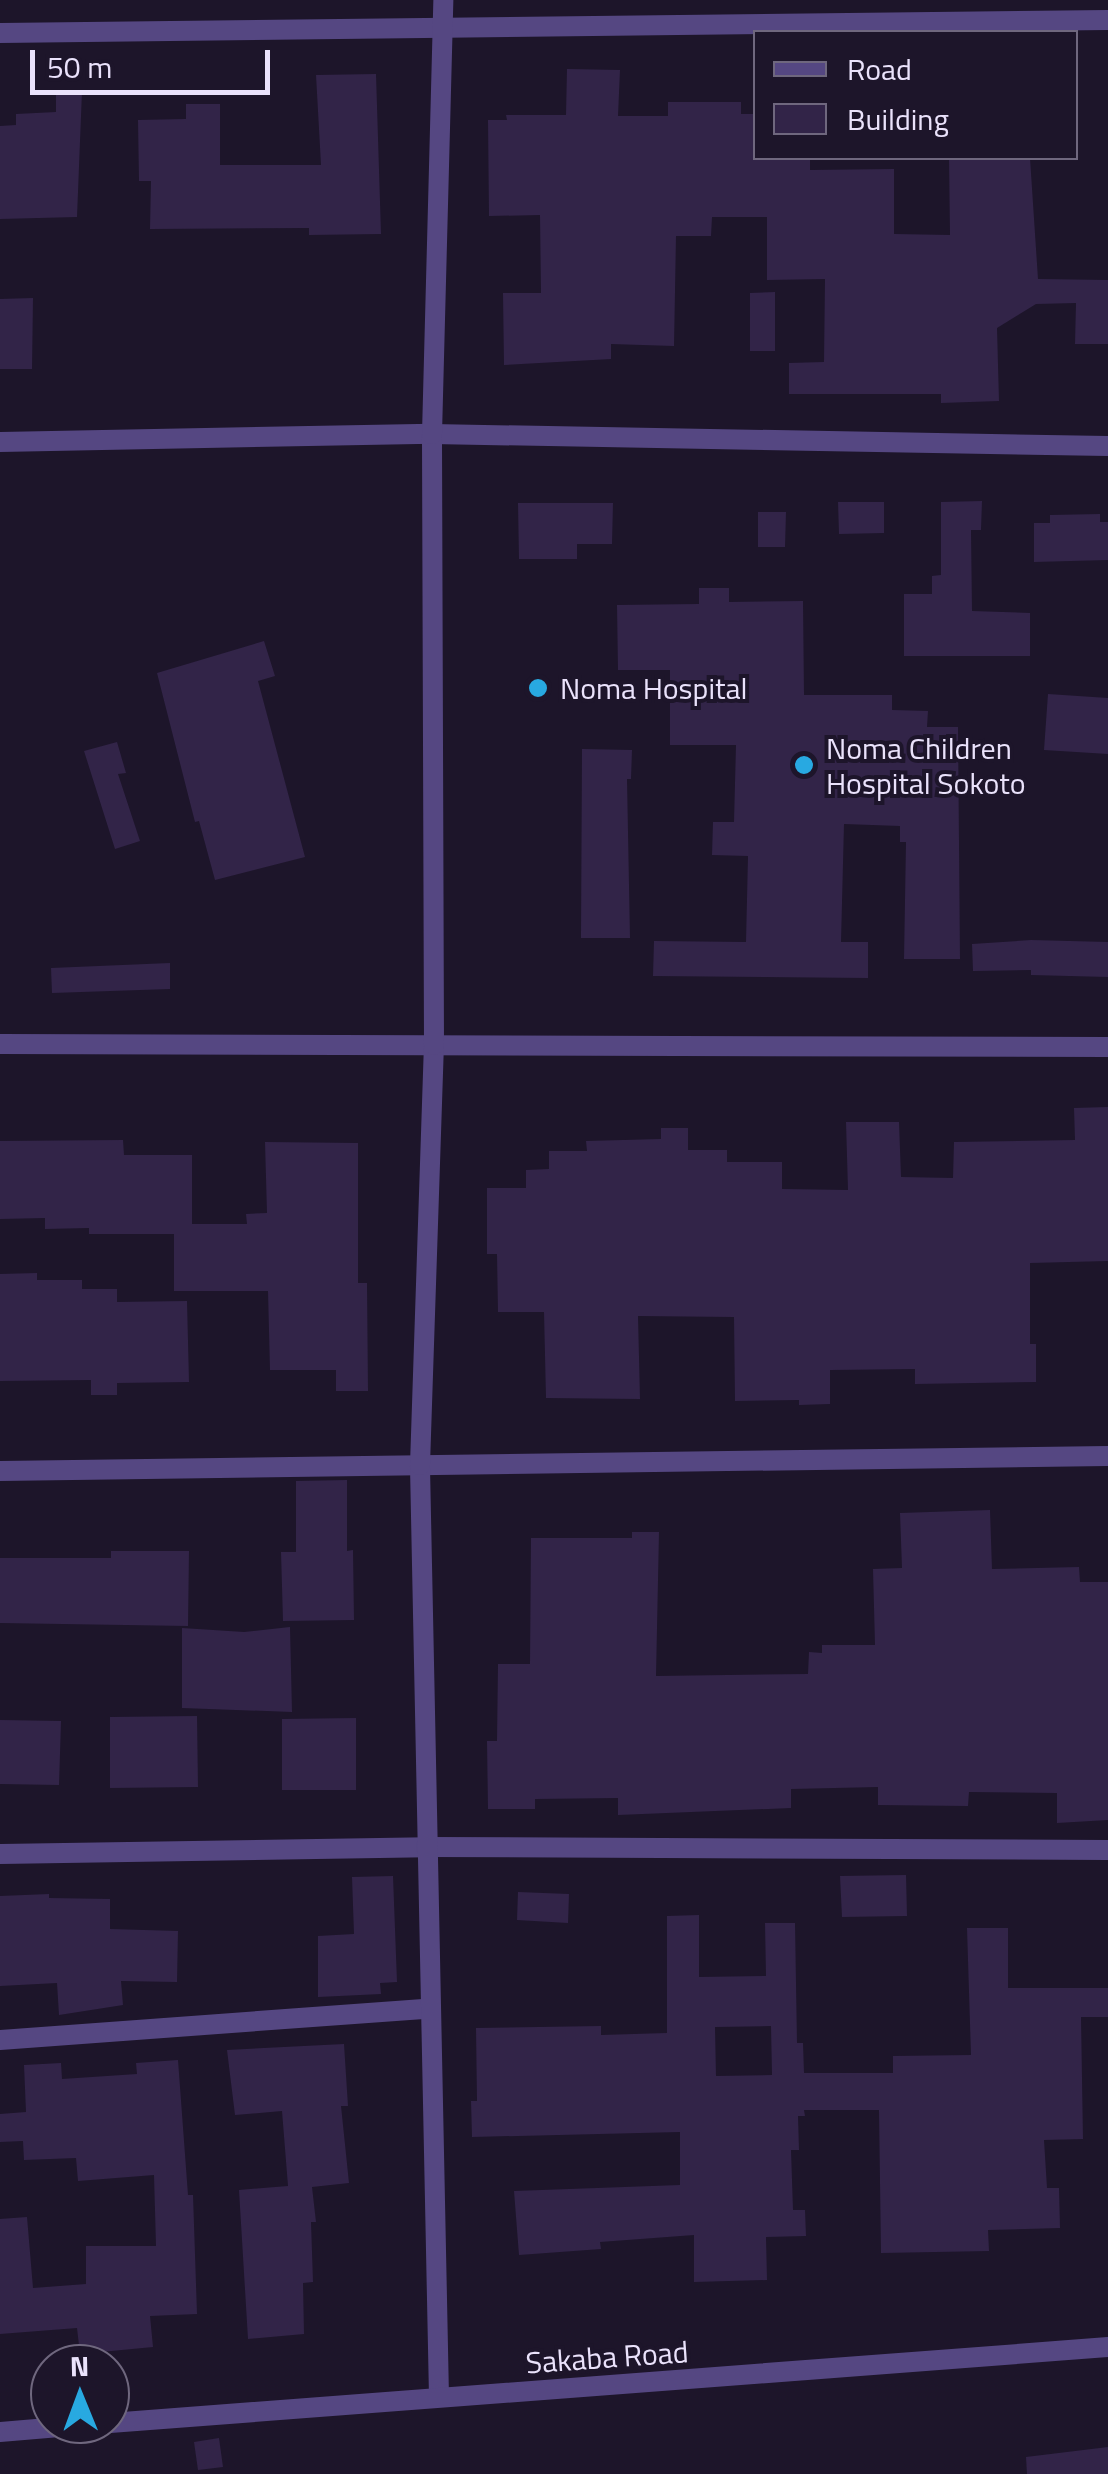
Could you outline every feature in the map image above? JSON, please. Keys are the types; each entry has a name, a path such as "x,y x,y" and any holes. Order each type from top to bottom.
{"street":[{"path":"439,2397 428,2009 420,1465 434,1045 432,434 444,0"},
{"path":"0,33 1108,20"},
{"path":"0,442 432,434 1108,446"},
{"path":"0,1044 1108,1047"},
{"path":"0,1471 1108,1456"},
{"path":"0,1854 426,1848 1108,1850"},
{"path":"0,2040 428,2009"},
{"name":"Sakaba Road","path":"130,2421 596,2389 1108,2347"},
{"path":"0,2432 30,2429"}],"building":[{"path":"567,69 620,70 618,116 668,116 668,102 741,102 741,114 753,114 753,160 810,160 810,170 894,169 894,234 950,235 949,160 1030,160 1038,279 1108,280 1108,344 1075,344 1076,303 1036,304 997,328 999,401 941,403 941,394 789,394 789,363 824,362 825,279 767,280 767,217 712,217 711,236 676,236 674,346 611,344 611,359 504,365 503,293 541,293 540,215 489,216 488,120 507,120 506,115 566,115"},
{"path":"376,74 381,234 309,235 309,228 150,229 151,181 139,181 138,120 186,119 186,104 220,104 220,165 321,165 316,75"},
{"path":"56,91 82,91 77,217 0,219 0,126 16,125 16,114 56,112"},
{"path":"775,292 775,351 750,351 750,293"},
{"path":"33,298 32,369 0,369 0,299"},
{"path":"982,501 981,530 971,530 972,611 1030,613 1030,656 904,656 904,594 932,594 932,576 941,575 941,502"},
{"path":"838,502 884,502 884,533 839,534"},
{"path":"518,503 613,503 612,544 577,544 577,559 519,559"},
{"path":"758,512 786,512 785,547 758,547"},
{"path":"1100,514 1100,522 1108,522 1108,560 1034,562 1034,523 1050,523 1050,515"},
{"path":"699,588 729,588 729,602 803,601 804,695 892,695 892,710 928,711 927,727 958,727 960,959 904,959 906,842 900,842 900,826 844,824 841,942 868,942 868,978 653,976 654,941 746,942 748,856 712,855 713,822 734,822 736,745 670,745 670,670 618,670 617,605 699,604"},
{"path":"264,641 275,676 258,681 305,857 215,880 199,821 195,822 157,673"},
{"path":"1048,694 1108,698 1108,754 1044,750"},
{"path":"117,742 126,773 118,774 140,841 115,849 84,751"},
{"path":"582,749 632,750 631,779 627,779 630,938 581,938"},
{"path":"1031,940 1108,942 1108,977 1031,975 1031,970 973,971 972,944"},
{"path":"170,963 170,989 52,993 51,968"},
{"path":"1108,1107 1108,1261 1030,1263 1030,1344 1036,1344 1036,1382 915,1384 915,1369 830,1370 830,1404 799,1405 799,1400 735,1401 734,1317 638,1316 640,1399 546,1398 544,1312 498,1312 497,1254 487,1254 487,1188 526,1188 526,1170 549,1169 549,1151 587,1151 586,1141 661,1139 661,1128 688,1128 688,1150 727,1150 727,1162 782,1162 782,1189 848,1190 846,1122 899,1122 901,1177 953,1178 954,1142 1075,1140 1074,1108"},
{"path":"123,1140 124,1155 192,1155 192,1224 247,1224 246,1214 267,1213 265,1142 358,1143 358,1283 367,1283 368,1391 336,1391 336,1370 270,1370 268,1291 174,1291 174,1234 89,1234 89,1228 45,1229 45,1218 0,1219 0,1141"},
{"path":"37,1273 37,1280 82,1280 82,1289 117,1289 117,1302 187,1301 189,1382 117,1383 117,1395 91,1395 91,1380 0,1381 0,1274"},
{"path":"347,1480 347,1551 353,1550 354,1620 283,1621 281,1552 296,1552 296,1481"},
{"path":"990,1510 992,1569 1079,1567 1080,1582 1108,1582 1108,1820 1057,1823 1057,1793 969,1792 968,1806 878,1805 878,1787 791,1789 791,1808 618,1815 618,1798 535,1799 535,1809 488,1809 487,1741 497,1741 498,1664 530,1664 531,1538 632,1538 632,1532 659,1532 656,1676 808,1674 809,1652 822,1653 822,1645 875,1645 873,1569 902,1568 900,1513"},
{"path":"111,1551 189,1551 188,1626 0,1623 0,1558 111,1558"},
{"path":"290,1627 292,1712 182,1708 182,1628 244,1632"},
{"path":"197,1716 198,1787 110,1788 110,1717"},
{"path":"356,1718 356,1790 282,1790 282,1719"},
{"path":"0,1720 61,1721 59,1785 0,1784"},
{"path":"906,1875 907,1916 842,1917 840,1876"},
{"path":"393,1876 397,1982 380,1983 381,1994 318,1997 318,1936 354,1934 352,1877"},
{"path":"518,1892 569,1894 568,1923 517,1920"},
{"path":"49,1894 49,1898 110,1899 110,1929 178,1931 177,1982 121,1981 123,2005 59,2015 57,1983 0,1986 0,1896"},
{"path":"699,1915 699,1977 766,1976 765,1923 795,1923 797,2043 803,2043 804,2073 893,2073 893,2056 971,2055 967,1928 1008,1928 1008,1988 1108,1988 1108,2017 1081,2017 1083,2139 1044,2140 1047,2188 1059,2188 1060,2228 988,2230 989,2251 881,2253 879,2110 804,2110 805,2116 798,2116 799,2150 791,2150 793,2210 805,2210 806,2236 766,2237 767,2280 694,2282 694,2235 600,2242 601,2249 519,2255 514,2191 680,2185 680,2132 472,2137 471,2101 477,2101 476,2028 601,2026 601,2035 667,2033 667,1916","holes":["771,2026 772,2075 716,2076 715,2027"]},
{"path":"344,2044 348,2106 341,2106 349,2183 312,2187 316,2222 311,2222 313,2282 303,2283 304,2334 248,2339 239,2190 288,2186 282,2111 235,2115 227,2050"},
{"path":"178,2060 188,2195 193,2195 197,2314 150,2316 153,2347 130,2349 130,2344 79,2344 77,2328 0,2334 0,2219 27,2217 33,2288 86,2284 86,2246 156,2246 154,2175 78,2181 76,2158 24,2160 23,2141 0,2142 0,2114 26,2112 24,2065 61,2063 62,2079 137,2074 136,2063"},
{"path":"219,2438 223,2467 198,2470 194,2442"},
{"path":"1108,2447 1108,2474 1027,2474 1026,2457"}],"place":[{"name":"Noma Hospital","path":"538,688"},
{"name":"Noma Children Hospital Sokoto","path":"804,765"}]}
